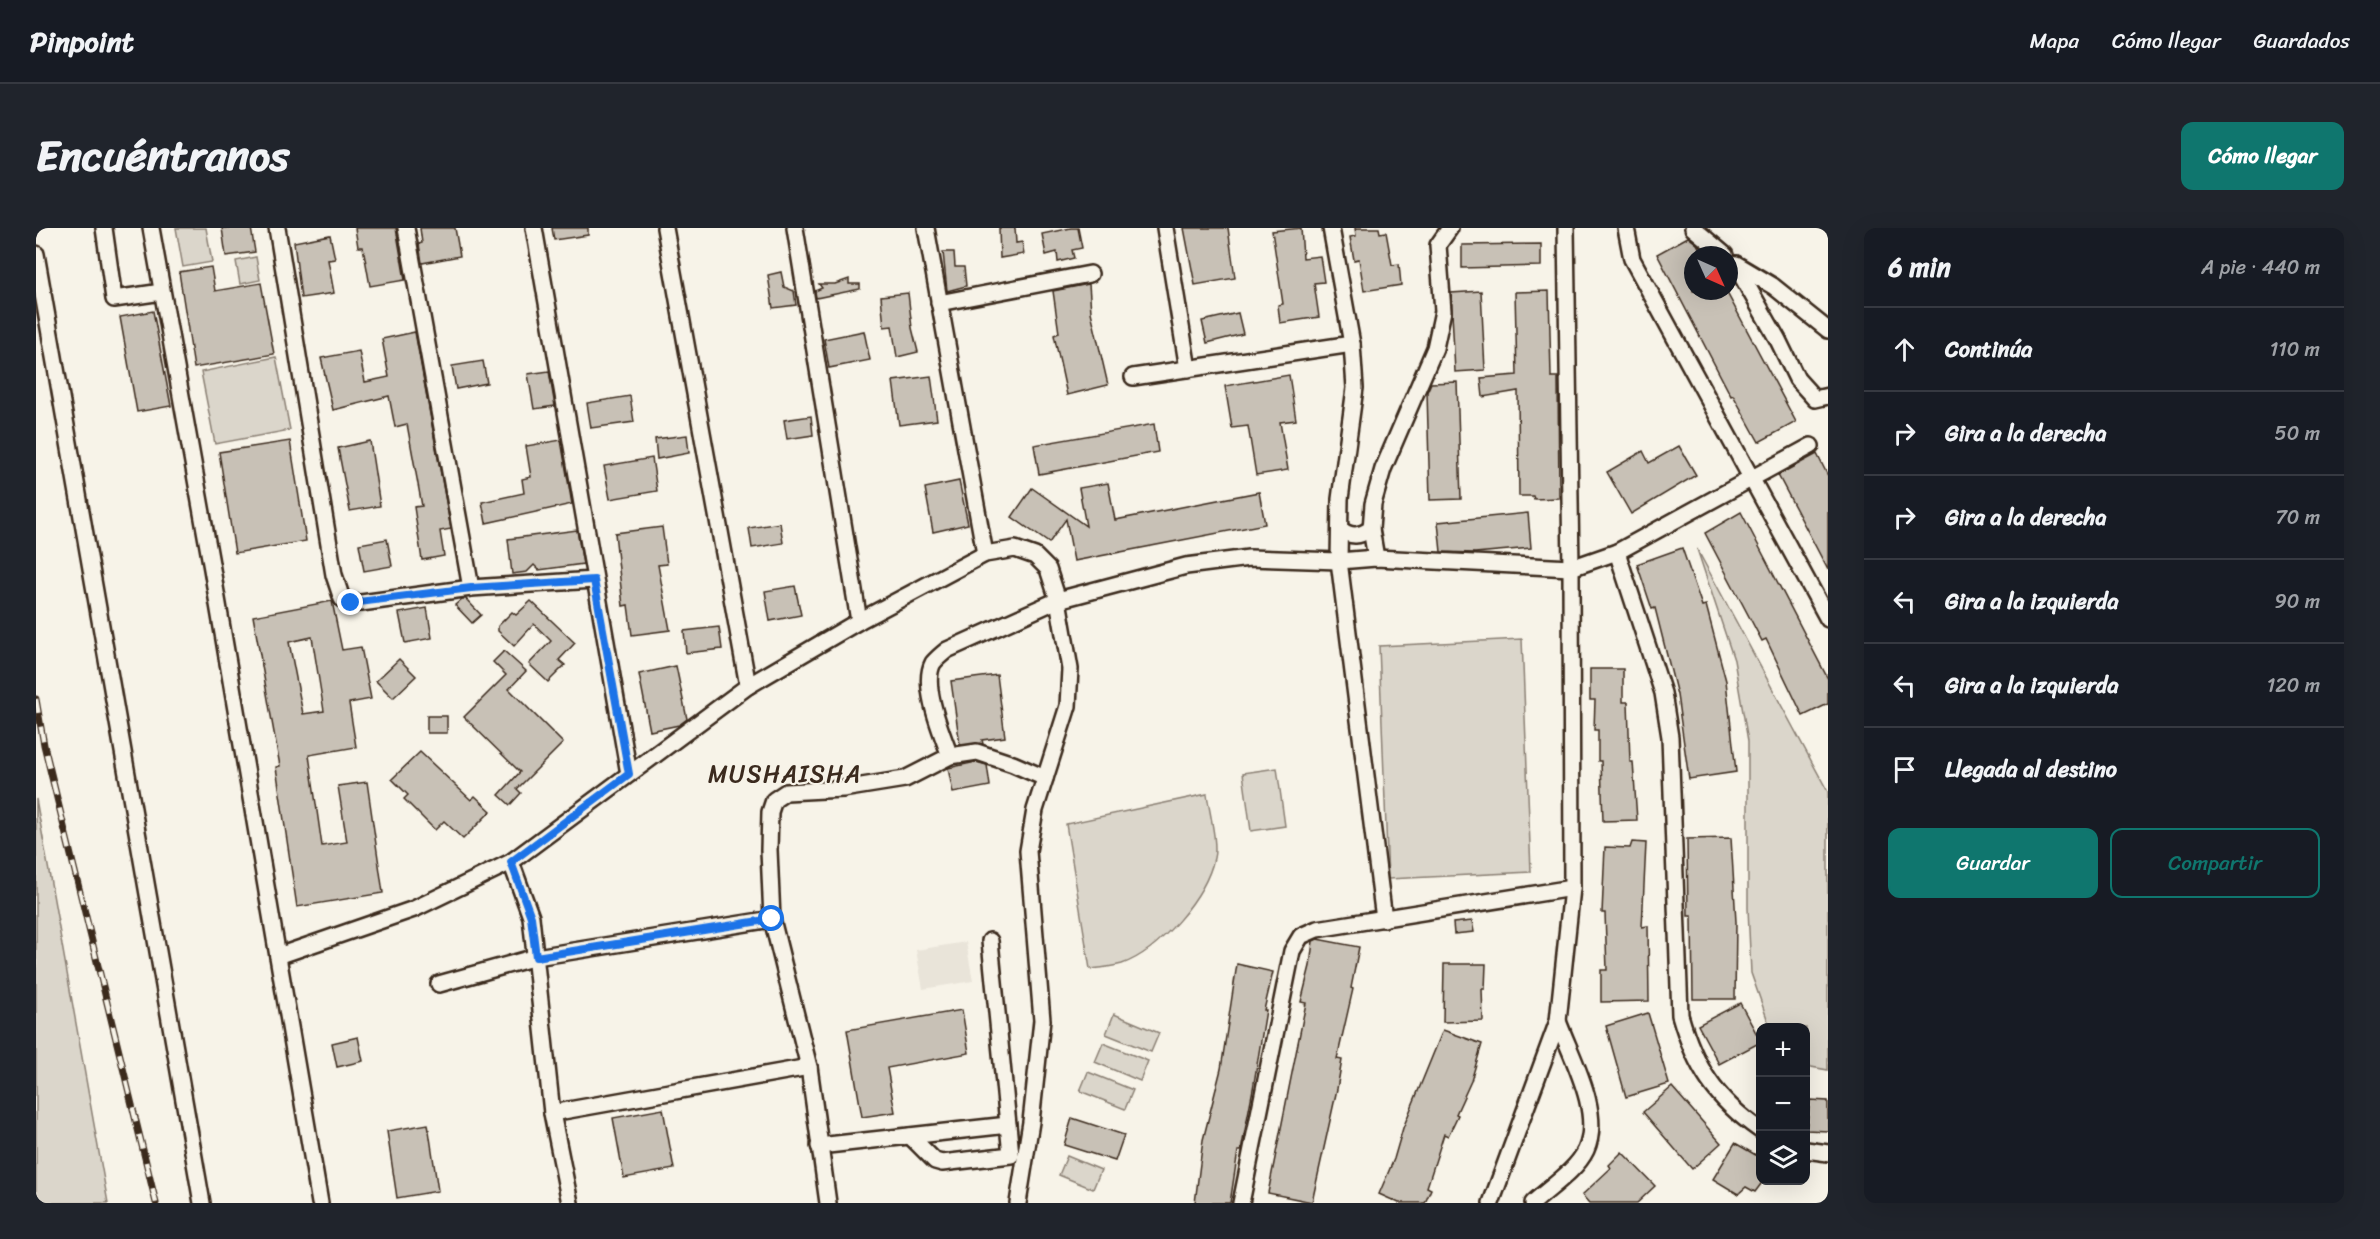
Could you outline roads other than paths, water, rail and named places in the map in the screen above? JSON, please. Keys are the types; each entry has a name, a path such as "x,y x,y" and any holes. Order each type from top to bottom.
{"street":[{"path":"104,228 114,299 162,292"},
{"path":"151,228 320,1203"},
{"path":"277,228 338,592 342,599 351,603 361,603 471,588 594,580"},
{"path":"406,228 471,588"},
{"path":"534,228 629,774"},
{"path":"665,228 748,686"},
{"path":"795,228 859,621"},
{"path":"926,228 985,554"},
{"path":"1165,228 1188,369"},
{"path":"1331,228 1352,344 1355,388 1340,499 1339,561 1384,919"},
{"path":"1376,558 1371,529 1373,504 1383,469 1435,348 1443,311 1438,245 1450,228"},
{"path":"1491,1203 1558,1021 1572,888 1571,568 1566,228"},
{"path":"1626,228 1632,259 1828,619"},
{"path":"1693,228 1714,246"},
{"path":"36,254 202,1203"},
{"path":"1738,264 1773,285 1828,330"},
{"path":"1738,272 1778,340 1797,379 1815,399 1827,401"},
{"path":"939,303 1090,274"},
{"path":"1133,377 1352,344"},
{"path":"950,756 940,729 929,684 933,664 947,650 1058,600 1186,566 1249,558 1339,561 1376,558 1571,568 1617,552 1811,446"},
{"path":"1340,529 1349,536 1360,536 1371,529"},
{"path":"278,956 414,909 511,862 748,686 859,621 985,554 1015,549 1035,555 1048,569 1058,600 1070,669 1068,706 1035,810 1028,851 1042,1020 1031,1122 1018,1203"},
{"path":"1617,552 1663,693 1670,737 1680,1015 1690,1050 1710,1083 1741,1117 1756,1127"},
{"path":"827,1203 809,1067 772,919 770,812 778,795 786,792 876,785 905,779 950,756 982,753 1045,778"},
{"path":"511,862 531,917 552,1113 570,1203"},
{"path":"1241,1203 1292,951 1301,936 1317,929 1572,888"},
{"path":"439,984 536,957 772,919"},
{"path":"910,1136 935,1161 942,1163 1009,1157 1012,1152 990,941"},
{"path":"1533,1203 1585,1151 1590,1133 1591,1110 1558,1021"},
{"path":"552,1113 809,1067"},
{"path":"819,1146 1008,1125"},
{"path":"1810,1151 1828,1153"}],"railway":[{"path":"36,699 44,745 156,1203"}],"district":[{"name":"MUSHAISHA","path":"785,774"}]}
